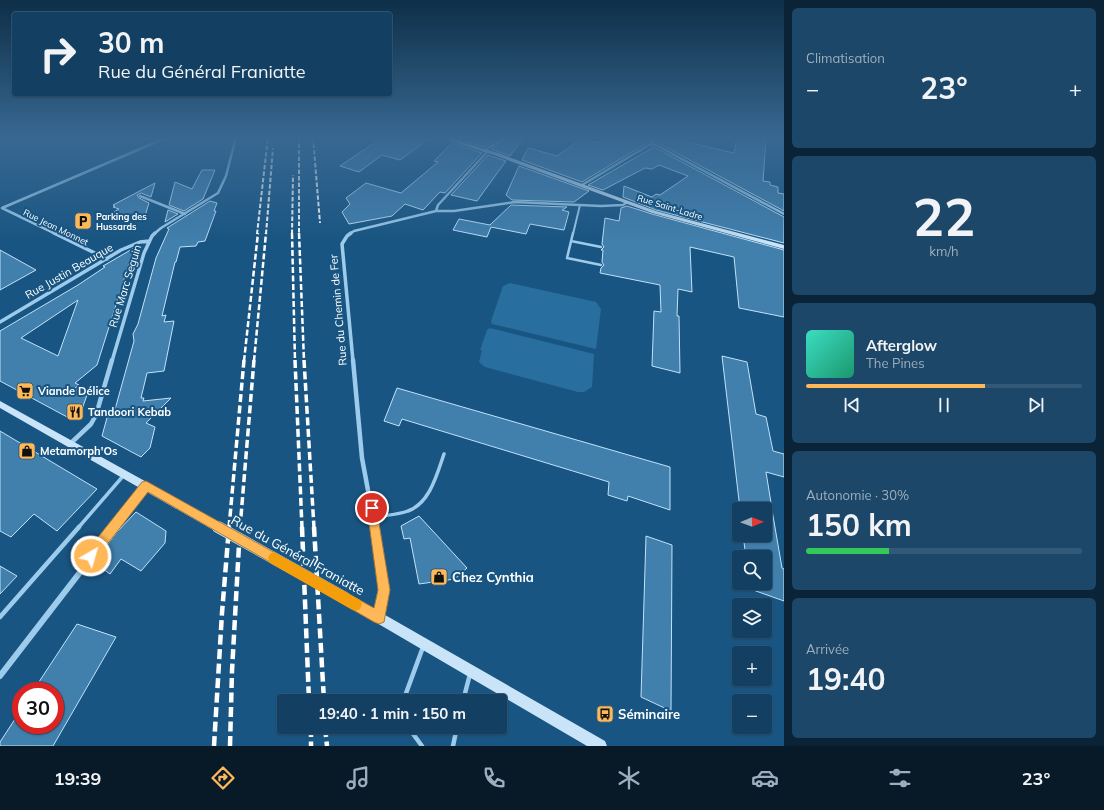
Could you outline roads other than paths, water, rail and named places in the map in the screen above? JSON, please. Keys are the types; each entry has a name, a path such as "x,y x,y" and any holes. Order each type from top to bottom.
{"main road":[{"name":"Rue Saint-Ladre","path":"544,172 654,212 784,247"},
{"name":"Rue du Général Franiatte","path":"0,404 424,643 600,746"}],"street":[{"path":"1,208 86,172"},
{"name":"Rue Marc Seguin","path":"71,444 91,424 96,415 144,253 149,241 161,228 211,198 220,190 227,172"},
{"path":"436,211 438,205 467,172"},
{"path":"582,185 604,172"},
{"path":"706,172 784,214"},
{"path":"140,196 185,214"},
{"name":"Rue du Chemin de Fer","path":"379,618 384,590 374,517 362,458 342,244 347,236 354,231 436,211 454,211 515,202 580,205 623,205 626,203"},
{"name":"Rue Jean Monnet","path":"1,208 107,259"},
{"name":"Rue Justin Beauque","path":"0,322 107,259 133,245 149,241"},
{"path":"0,676 146,486"}],"lane":[{"path":"580,205 567,258 601,265"},
{"path":"571,241 601,247"},
{"path":"374,517 410,511 419,505 433,485 444,454"},
{"path":"0,617 125,474"},
{"path":"406,694 424,643"},
{"path":"465,694 470,670"},
{"path":"412,734 422,746"},
{"path":"453,746 456,734"}],"railway":[{"path":"257,234 264,172"},
{"path":"266,234 271,172"},
{"path":"299,172 299,233"},
{"path":"316,172 320,223"},
{"path":"292,233 293,175"},
{"path":"244,361 258,233"},
{"path":"254,361 266,233"},
{"path":"292,233 295,361"},
{"path":"299,233 304,361"},
{"path":"229,528 244,360"},
{"path":"240,528 254,360"},
{"path":"295,360 302,528"},
{"path":"304,360 314,528"},
{"path":"214,746 229,527"},
{"path":"230,746 232,671 240,527"},
{"path":"302,527 309,694"},
{"path":"314,527 324,694"},
{"path":"311,734 311,746"},
{"path":"326,734 327,746"}],"place":[{"name":"Parking des Hussards","path":"83,221"},
{"name":"Viande Délice","path":"25,391"},
{"name":"Tandoori Kebab","path":"75,412"},
{"name":"Metamorph'Os","path":"27,451"},
{"name":"Chez Cynthia","path":"439,577"},
{"name":"Séminaire","path":"605,714"}]}
